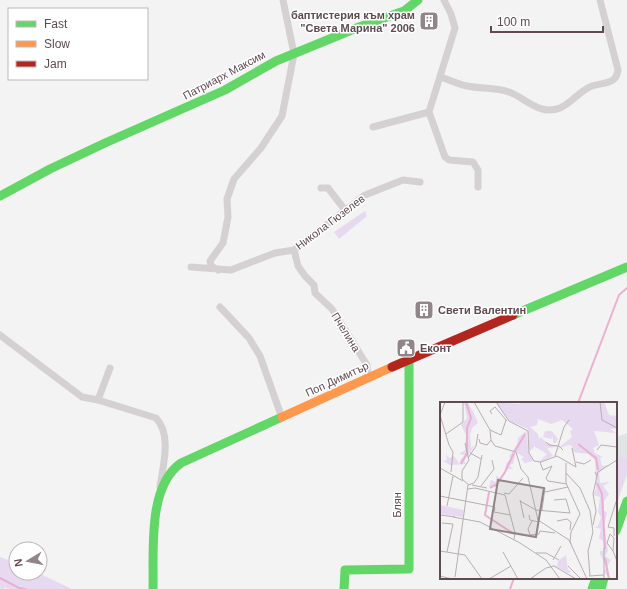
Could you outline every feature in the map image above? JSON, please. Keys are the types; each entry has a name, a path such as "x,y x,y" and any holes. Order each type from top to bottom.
{"street":[{"path":"218,270 211,266 210,261 223,243 228,217 227,199 234,180 262,148 282,116 294,54 283,0"},
{"name":"Патриарх Максим","path":"0,196 50,169 225,90 261,69 359,27 404,11 418,0"},
{"path":"444,0 456,28 429,112 445,157 449,160 473,162 478,170 478,187"},
{"path":"441,77 467,86 505,91 537,108 545,110 560,108 583,90 613,81 617,77 618,70 600,0"},
{"path":"373,127 429,112"},
{"name":"Никола Гюзелев","path":"191,268 230,270 275,253 294,250 365,195 403,180 420,182"},
{"path":"321,188 328,188 345,210"},
{"name":"Пчелина","path":"294,250 296,263 305,276 314,285 316,293 332,309 367,365 368,377"},
{"name":"Поп Димитър","path":"153,589 156,510 163,486 171,471 181,463 282,418 368,377 627,267"},
{"path":"220,308 249,338 260,356 282,418"},
{"path":"0,335 82,397 148,414 156,418 162,425 164,432 164,460 156,510"},
{"name":"Блян","path":"344,589 345,570 409,569 409,359"},
{"path":"98,400 110,368"},
{"path":"617,528 627,501"},
{"path":"592,589 596,579"},
{"path":"601,589 604,579"}],"shaded area":[{"path":"365,211 367,216 339,239 334,232"},
{"path":"627,433 627,475 617,503 617,437"},
{"path":"627,458 627,473 617,499 617,460"},
{"path":"0,557 8,560 8,581 48,581 48,578 72,589 8,589 5,587 4,589 0,589"}],"waterway":[{"path":"578,402 619,295 627,288"},
{"path":"0,578 19,588 26,589"},
{"path":"510,589 514,579"}],"traffic: fast":[{"path":"0,196 50,169 105,143 225,90 276,61 359,27 404,11 418,0"},
{"path":"513,315 627,267"},
{"path":"344,589 345,570 409,569 409,359"},
{"path":"153,589 153,539 157,504 162,488 170,474 181,463 282,417"},
{"path":"617,528 627,501"},
{"path":"592,589 596,579"},
{"path":"601,589 604,579"}],"traffic: slow":[{"path":"282,417 392,367"}],"traffic: jam":[{"path":"392,367 513,315"}],"place":[{"name":"баптистерия към храм \"Света Марина\" 2006","path":"429,21"},
{"name":"Свети Валентин","path":"424,310"},
{"name":"Еконт","path":"406,348"}]}
